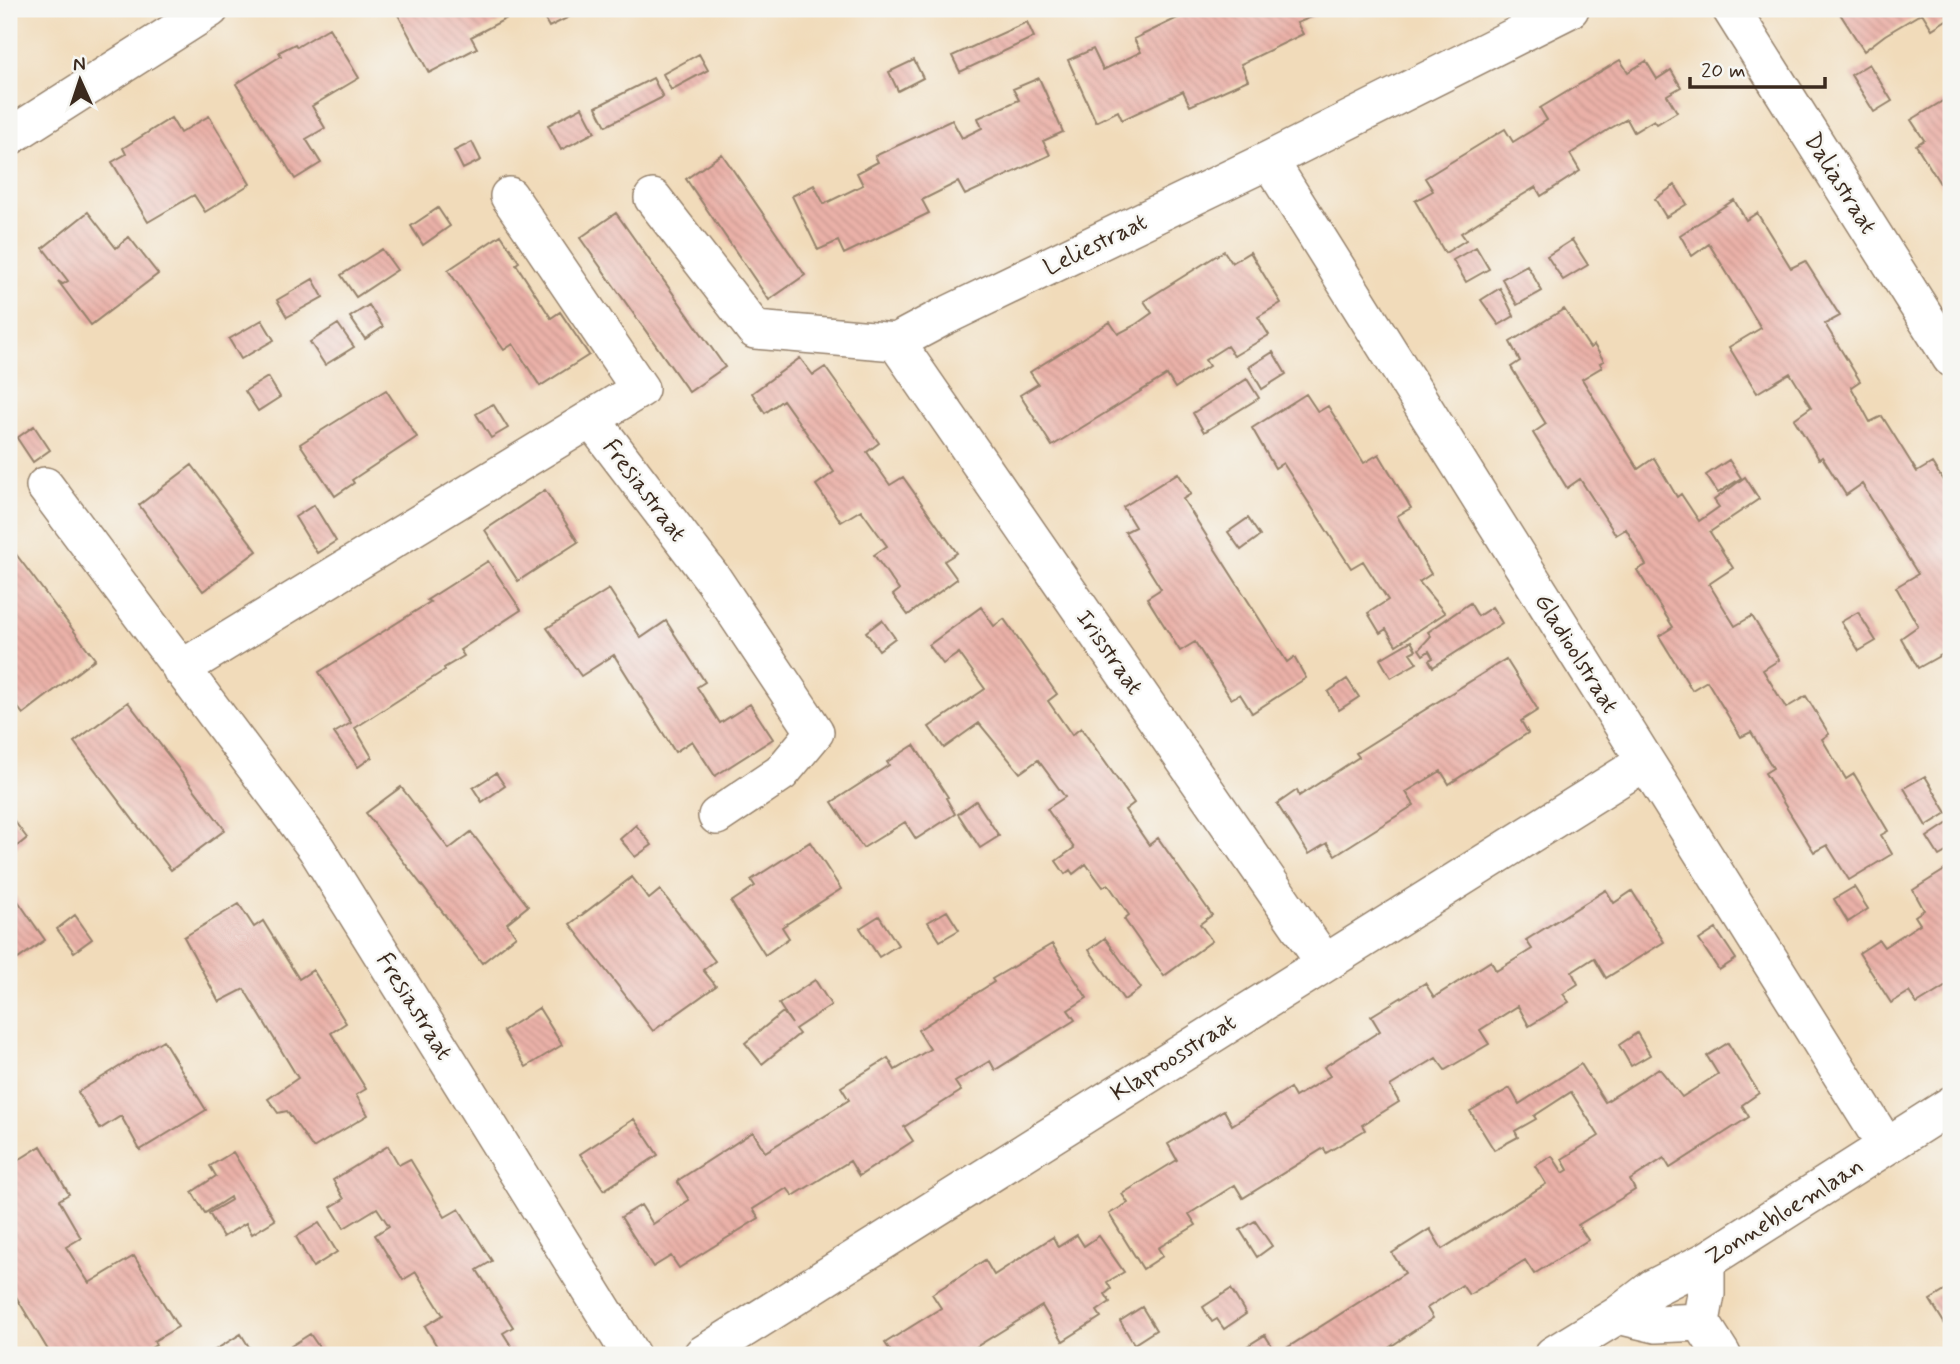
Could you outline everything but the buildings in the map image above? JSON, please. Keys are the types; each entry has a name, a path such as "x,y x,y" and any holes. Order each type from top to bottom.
{"street":[{"path":"9,137 210,9"},
{"name":"Leliestraat","path":"897,342 941,317 1269,160 1570,9"},
{"name":"Daliastraat","path":"1731,9 1951,358"},
{"name":"Gladioolstraat","path":"1269,160 1886,1146"},
{"name":"Fresiastraat","path":"181,669 640,389 509,196"},
{"path":"653,198 755,330 897,342"},
{"name":"Irisstraat","path":"897,342 1324,962"},
{"name":"Fresiastraat","path":"591,419 713,579 814,732 781,773 718,816"},
{"name":"Fresiastraat","path":"45,486 316,848 631,1355"},
{"name":"Klaproosstraat","path":"702,1355 1644,762"},
{"name":"Zonnebloemlaan","path":"1553,1355 1618,1315 1653,1288 1706,1261 1951,1105"},
{"path":"1706,1261 1706,1294 1701,1322 1722,1355"},
{"path":"1618,1315 1657,1324 1701,1322"}]}
